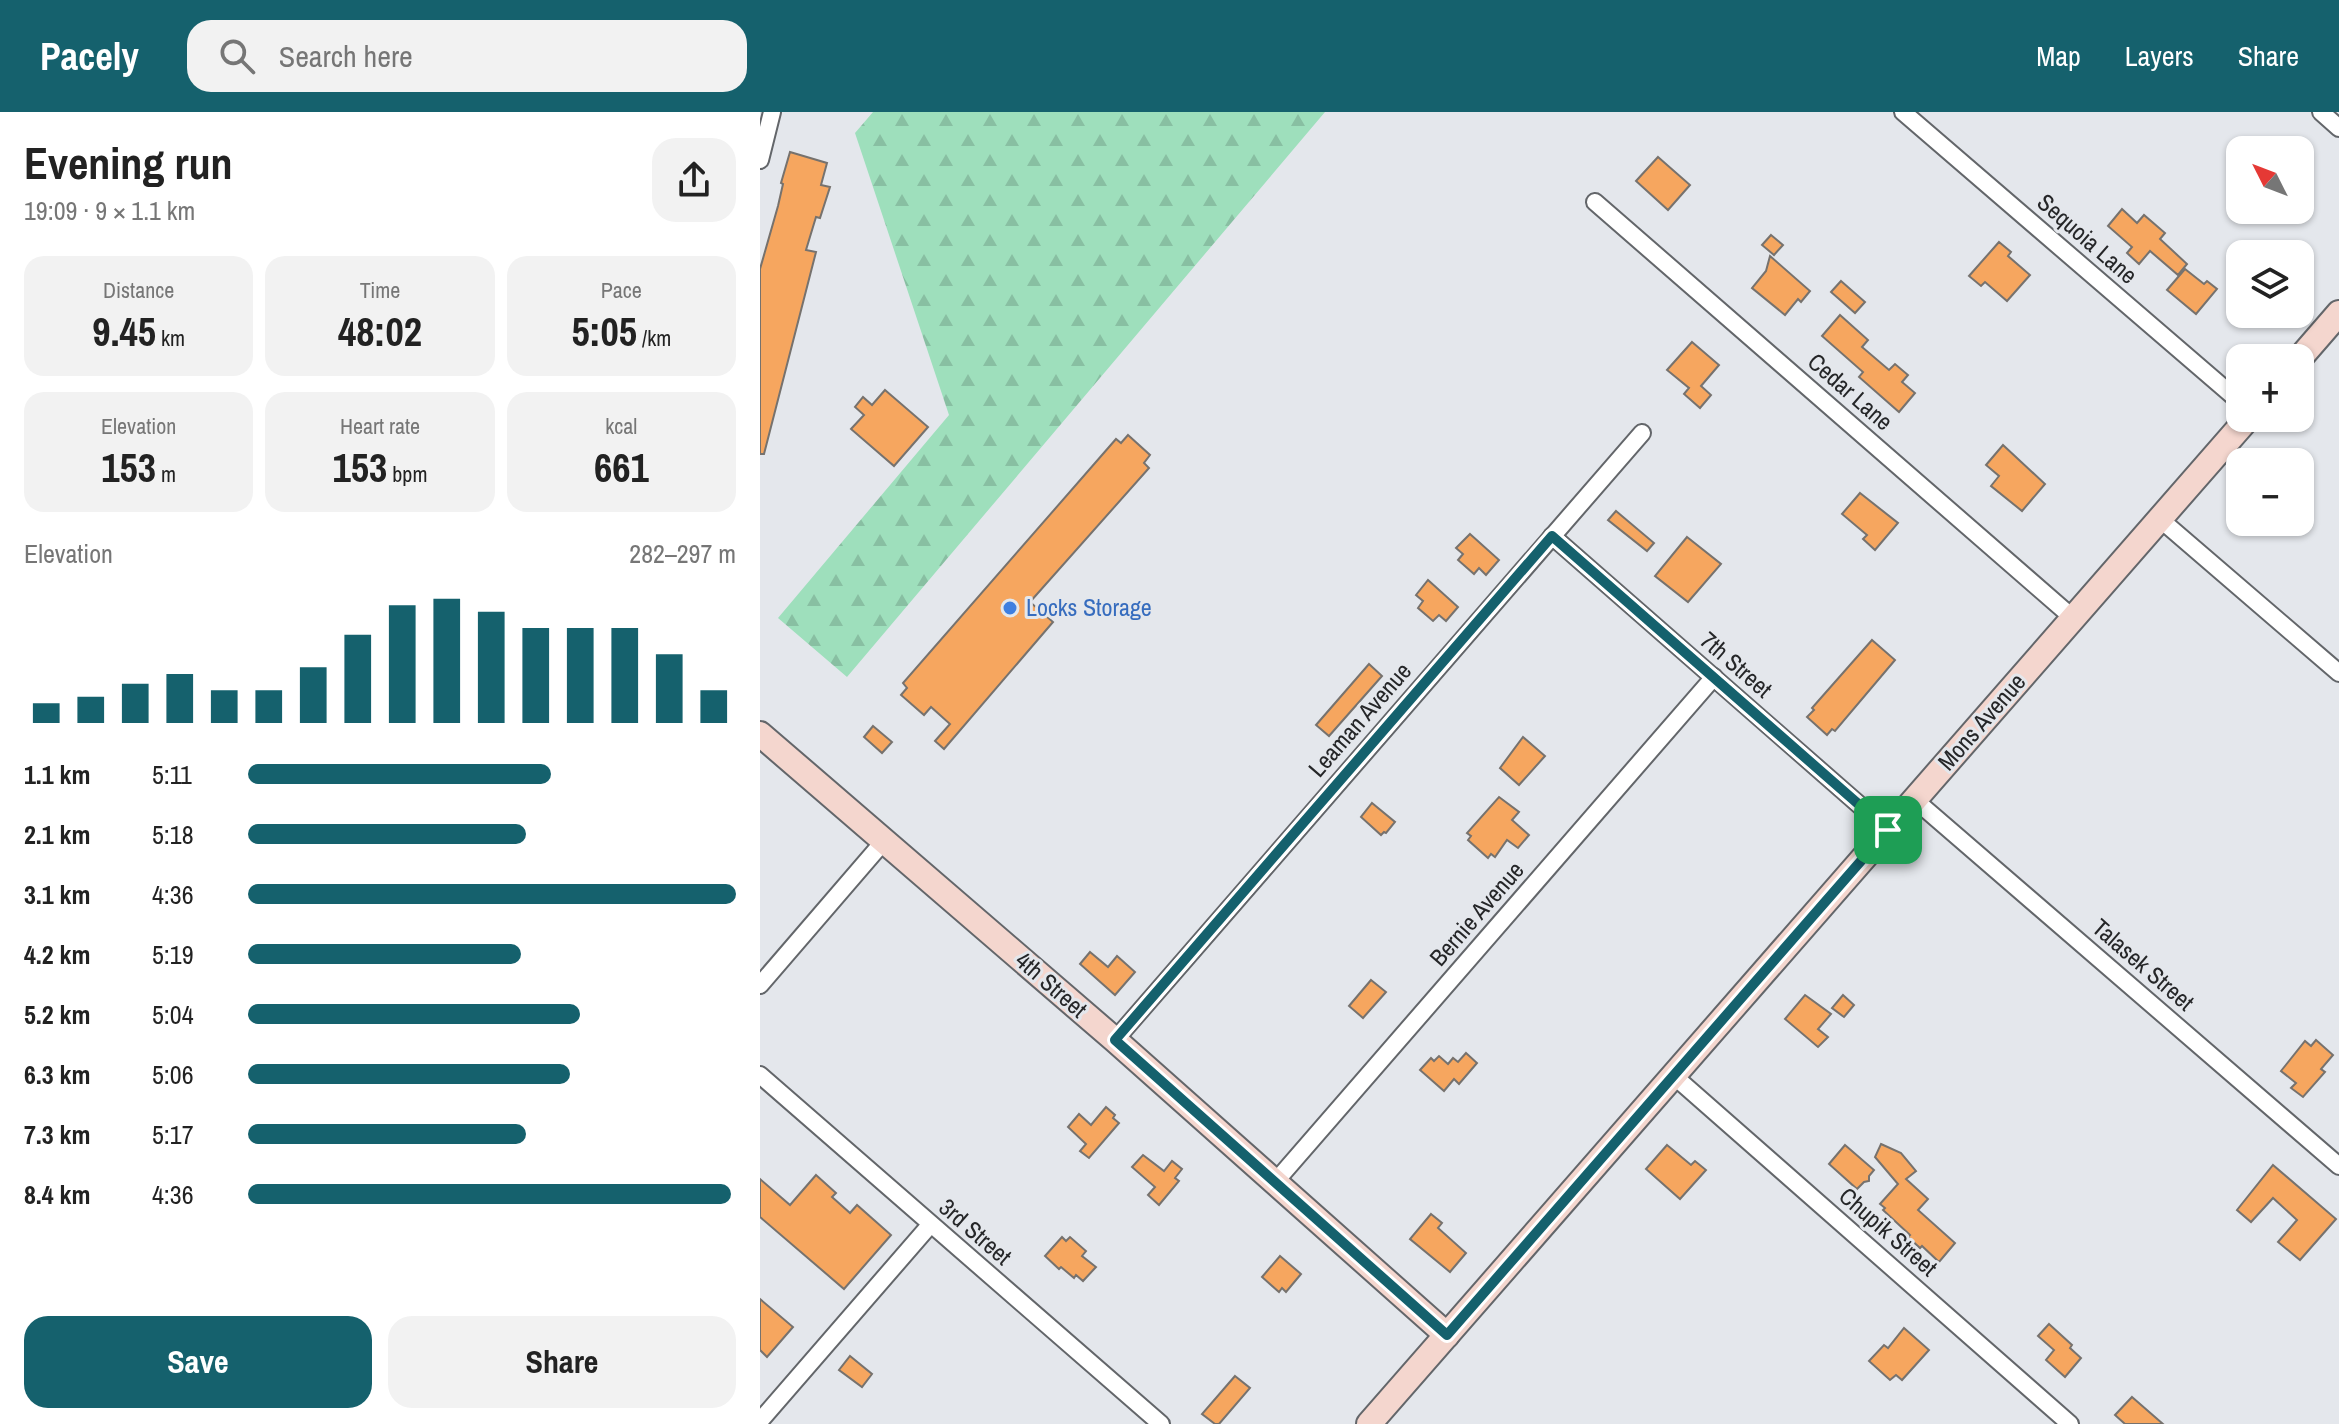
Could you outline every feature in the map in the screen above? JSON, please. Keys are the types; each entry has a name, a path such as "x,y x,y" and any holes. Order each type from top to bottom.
{"street":[{"path":"760,160 772,112"},
{"name":"Sequoia Lane","path":"1903,112 2226,390"},
{"path":"2321,112 2339,128"},
{"name":"Cedar Lane","path":"1595,202 2073,618"},
{"path":"2312,344 2339,313"},
{"name":"Mons Avenue","path":"1369,1424 2236,432"},
{"name":"Leaman Avenue","path":"1115,1040 1642,433"},
{"path":"2160,519 2339,673"},
{"name":"7th Street","path":"1552,536 1888,830"},
{"name":"Bernie Avenue","path":"1276,1181 1714,677"},
{"name":"4th Street","path":"760,734 1115,1040 1447,1335"},
{"name":"Talasek Street","path":"1915,800 2339,1166"},
{"path":"760,985 884,841"},
{"name":"3rd Street","path":"760,1075 1161,1424"},
{"name":"Chupik Street","path":"1674,1076 2070,1424"},
{"path":"760,1421 930,1225"}],"green space":[{"path":"873,112 1325,112 847,677 778,618 949,415 855,133"}],"building":[{"path":"790,152 827,163 821,185 830,187 820,218 816,217 806,250 816,252 764,454 760,454 760,269"},
{"path":"1658,157 1690,185 1668,210 1636,181"},
{"path":"2122,209 2137,223 2144,215 2165,233 2160,239 2187,264 2178,275 2150,251 2139,264 2127,253 2132,247 2108,226"},
{"path":"1771,235 1783,245 1774,255 1762,245"},
{"path":"1999,242 2011,252 2008,256 2030,275 2007,301 1985,282 1981,286 1969,276"},
{"path":"1770,256 1810,291 1801,302 1798,299 1785,315 1752,288 1766,271"},
{"path":"2185,269 2204,284 2207,281 2217,289 2196,314 2167,290"},
{"path":"1841,281 1865,302 1855,313 1831,292"},
{"path":"1840,315 1868,340 1862,347 1889,370 1895,364 1908,375 1902,382 1915,393 1899,412 1859,377 1863,372 1822,336"},
{"path":"1692,342 1719,365 1701,386 1711,395 1700,408 1684,394 1689,388 1667,370"},
{"path":"885,390 928,427 894,466 851,429 864,415 855,407 863,397 872,405"},
{"path":"1128,435 1150,455 1144,463 1149,468 1030,602 1053,622 944,749 935,741 950,724 931,707 924,715 901,695 907,688 903,683 1116,439 1121,443"},
{"path":"2003,445 2045,484 2022,511 1991,486 1999,476 1986,465"},
{"path":"1860,493 1898,523 1875,550 1863,539 1867,535 1842,514"},
{"path":"1616,511 1654,543 1647,551 1608,520"},
{"path":"1470,534 1499,560 1486,575 1479,568 1474,574 1458,560 1463,554 1456,548"},
{"path":"1687,537 1721,564 1688,602 1655,576"},
{"path":"1428,580 1458,607 1446,621 1439,615 1433,621 1418,608 1423,601 1416,595"},
{"path":"1872,640 1895,660 1835,731 1832,729 1827,735 1807,717"},
{"path":"1369,664 1382,676 1329,736 1316,725"},
{"path":"873,726 892,742 882,753 864,737"},
{"path":"1523,737 1545,756 1519,785 1500,768"},
{"path":"1499,797 1519,812 1512,820 1529,835 1518,848 1507,840 1495,857 1491,854 1488,858 1468,840 1471,836 1467,833"},
{"path":"1372,803 1395,822 1381,835 1361,817"},
{"path":"1090,952 1108,967 1117,956 1135,972 1115,995 1080,964"},
{"path":"1371,980 1386,992 1363,1018 1349,1006"},
{"path":"1805,995 1831,1014 1818,1029 1828,1037 1818,1047 1785,1019"},
{"path":"1843,995 1854,1005 1844,1017 1832,1008"},
{"path":"2316,1040 2333,1055 2321,1069 2325,1072 2303,1097 2291,1088 2296,1083 2281,1071 2305,1041 2311,1046"},
{"path":"1466,1053 1477,1063 1459,1084 1454,1079 1444,1091 1420,1070 1431,1058 1434,1061 1439,1056 1448,1064 1453,1058 1458,1062"},
{"path":"1106,1107 1119,1123 1089,1158 1080,1151 1086,1144 1068,1127 1079,1114 1091,1125"},
{"path":"1881,1144 1901,1153 1916,1171 1906,1179 1928,1199 1918,1210 1955,1243 1939,1262 1908,1237 1910,1235 1880,1204 1898,1184 1875,1157"},
{"path":"1667,1145 1691,1165 1695,1161 1706,1170 1680,1199 1646,1169"},
{"path":"1845,1145 1874,1170 1869,1181 1857,1189 1829,1164"},
{"path":"1143,1155 1164,1171 1172,1161 1182,1169 1175,1178 1179,1181 1159,1205 1148,1195 1155,1187 1132,1167"},
{"path":"2273,1165 2336,1219 2300,1260 2278,1242 2297,1220 2273,1198 2251,1222 2237,1210"},
{"path":"816,1175 836,1193 832,1197 850,1213 857,1205 891,1235 844,1289 760,1217 760,1179 790,1205"},
{"path":"1431,1214 1442,1223 1438,1228 1466,1253 1450,1272 1410,1239"},
{"path":"1062,1237 1066,1241 1070,1237 1086,1251 1082,1256 1096,1267 1083,1281 1061,1267 1059,1269 1045,1256"},
{"path":"1280,1256 1301,1274 1286,1292 1282,1288 1279,1292 1262,1277"},
{"path":"760,1299 793,1327 767,1357 760,1350"},
{"path":"2049,1324 2081,1358 2065,1377 2046,1360 2054,1350 2038,1336"},
{"path":"1904,1328 1929,1350 1902,1380 1896,1375 1890,1380 1869,1361 1884,1345 1888,1348"},
{"path":"850,1356 872,1374 862,1387 839,1370"},
{"path":"1235,1376 1250,1388 1219,1424 1215,1424 1202,1414"},
{"path":"2132,1397 2163,1424 2125,1424 2115,1415"}],"place":[{"name":"Locks Storage","path":"1010,608"}],"route":[{"path":"1552,536 1888,830 1447,1335 1115,1040 1552,536"}]}
